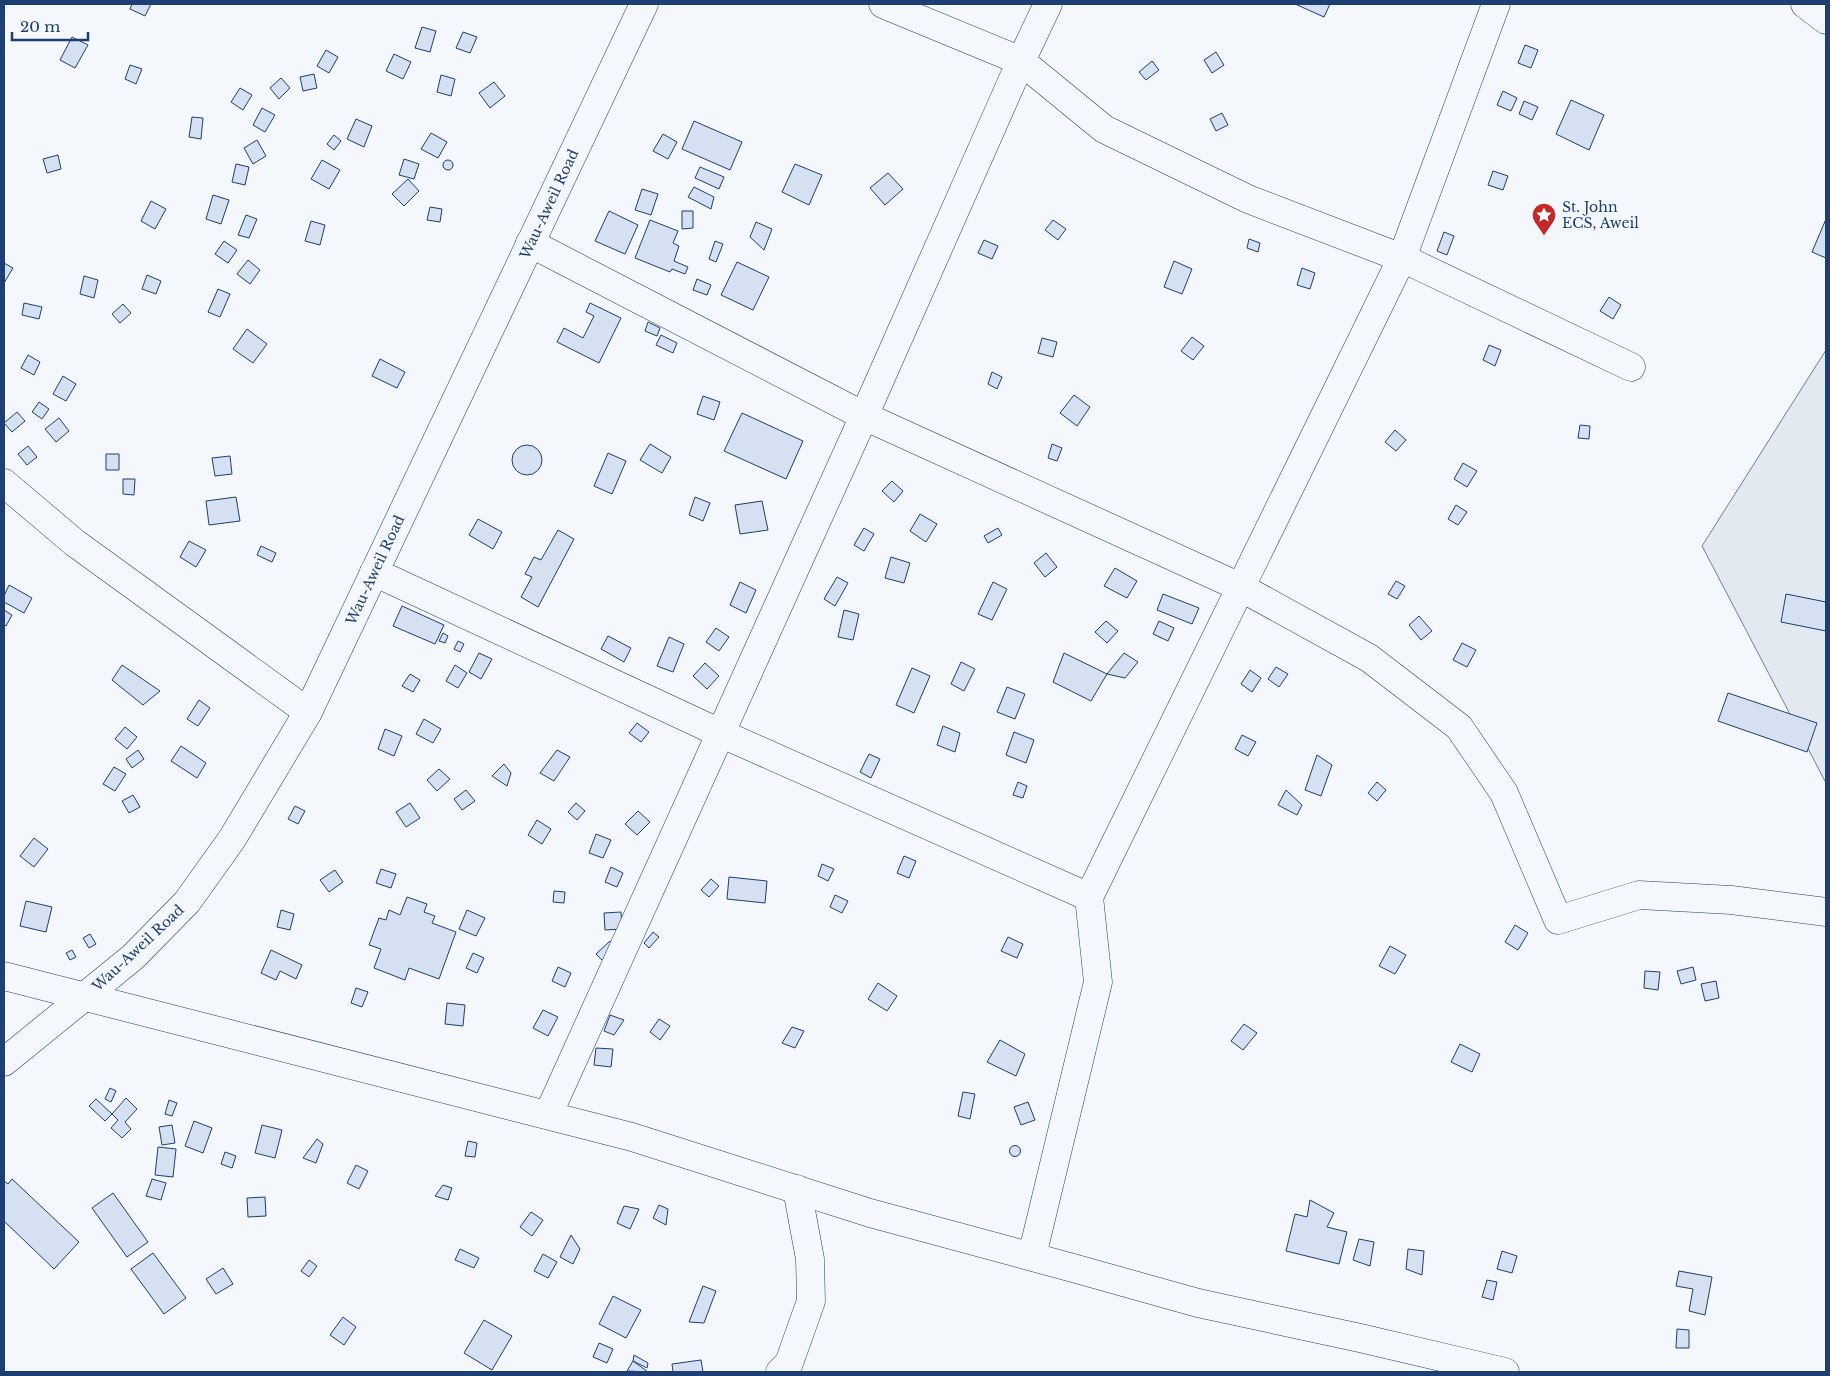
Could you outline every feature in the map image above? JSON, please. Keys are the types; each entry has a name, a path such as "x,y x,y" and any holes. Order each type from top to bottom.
{"street":[{"name":"Wau-Aweil Road","path":"4,1062 132,957 188,902 232,839 308,712 644,4"},
{"path":"883,4 1020,61 1104,128 1248,199 1402,258 1631,367"},
{"path":"548,1116 864,416 1020,61 1048,4"},
{"path":"1032,1256 1098,982 1089,897 1402,258 1496,4"},
{"path":"1805,4 1826,20"},
{"path":"530,243 864,416 1240,587 1369,658 1459,727 1504,793 1558,920 1639,895 1731,900 1826,912"},
{"path":"4,483 75,543 308,712"},
{"path":"374,572 720,733 1089,897"},
{"path":"4,976 632,1137 870,1213 1032,1256 1198,1304 1360,1338 1505,1372"},
{"path":"786,1369 811,1302 810,1259 797,1189"}],"shaded area":[{"path":"1826,350 1826,783 1702,546"}],"building":[{"path":"132,4 151,4 145,16 130,9"},
{"path":"1295,4 1330,4 1324,17"},
{"path":"422,27 436,31 430,52 415,48"},
{"path":"463,32 477,37 470,53 456,48"},
{"path":"72,37 88,45 75,68 60,60"},
{"path":"1525,45 1538,50 1531,68 1518,63"},
{"path":"326,50 338,57 329,73 317,66"},
{"path":"1216,52 1224,65 1212,73 1204,60"},
{"path":"394,54 411,62 403,79 386,71"},
{"path":"1152,61 1159,70 1146,80 1139,72"},
{"path":"130,65 142,69 136,84 125,79"},
{"path":"314,74 317,88 303,91 300,77"},
{"path":"441,75 455,79 451,96 437,92"},
{"path":"281,78 290,88 279,99 270,88"},
{"path":"494,82 505,96 490,108 479,93"},
{"path":"240,88 252,95 243,110 231,102"},
{"path":"1503,91 1517,98 1511,111 1497,105"},
{"path":"1571,100 1604,115 1589,150 1556,134"},
{"path":"1524,101 1538,107 1532,120 1519,114"},
{"path":"262,108 275,115 265,132 253,125"},
{"path":"1222,113 1228,125 1216,131 1210,119"},
{"path":"192,117 203,118 201,139 189,137"},
{"path":"356,119 372,126 364,147 347,139"},
{"path":"694,121 742,142 730,170 682,149"},
{"path":"431,133 447,142 438,158 421,149"},
{"path":"663,134 677,142 668,159 653,151"},
{"path":"334,135 341,141 334,150 327,144"},
{"path":"257,140 266,156 253,164 244,148"},
{"path":"58,155 61,169 47,173 43,159"},
{"path":"404,159 419,164 414,179 399,175"},
{"path":"322,160 340,170 329,189 311,179"},
{"path":"446,160 450,160 453,165 452,169 446,170 443,167 443,163"},
{"path":"236,164 249,167 245,185 232,182"},
{"path":"795,164 822,175 809,205 782,192"},
{"path":"700,167 724,177 719,189 695,178"},
{"path":"1493,171 1508,176 1503,190 1488,185"},
{"path":"888,173 903,189 885,205 870,188"},
{"path":"408,179 419,191 404,206 392,194"},
{"path":"694,187 714,197 711,209 688,197"},
{"path":"642,189 658,194 651,215 635,210"},
{"path":"213,195 229,200 221,224 206,219"},
{"path":"151,201 166,209 155,229 141,221"},
{"path":"430,207 442,209 440,222 427,220"},
{"path":"609,211 638,225 625,254 595,241"},
{"path":"682,211 693,211 693,228 682,229"},
{"path":"246,215 257,219 249,238 238,235"},
{"path":"1826,219 1826,258 1812,252"},
{"path":"650,220 678,231 673,243 679,246 674,261 688,267 685,274 672,269 670,272 635,258"},
{"path":"1053,220 1066,229 1058,240 1045,230"},
{"path":"311,221 325,225 320,245 305,241"},
{"path":"756,222 772,229 764,250 750,237"},
{"path":"1444,232 1454,236 1447,255 1437,251"},
{"path":"1249,239 1260,243 1258,252 1247,248"},
{"path":"984,240 998,246 992,259 978,253"},
{"path":"224,241 237,250 228,263 215,254"},
{"path":"715,241 723,244 716,262 709,259"},
{"path":"248,260 260,270 250,284 237,274"},
{"path":"1174,261 1192,269 1182,294 1164,287"},
{"path":"737,262 769,277 753,310 721,295"},
{"path":"4,263 13,268 4,283"},
{"path":"1302,268 1315,273 1310,289 1297,285"},
{"path":"147,275 161,281 156,294 142,289"},
{"path":"84,276 98,280 94,298 80,294"},
{"path":"697,279 711,285 707,295 693,290"},
{"path":"218,289 230,294 220,317 208,312"},
{"path":"1609,297 1621,305 1613,319 1600,311"},
{"path":"24,303 42,307 39,319 22,315"},
{"path":"590,303 621,318 599,363 557,342 564,328 583,338 594,316 586,312"},
{"path":"123,304 131,313 120,323 112,314"},
{"path":"648,322 660,328 657,336 645,331"},
{"path":"247,329 267,344 253,363 233,349"},
{"path":"661,335 677,343 673,353 656,345"},
{"path":"1192,337 1204,346 1193,360 1181,351"},
{"path":"1042,338 1057,342 1053,357 1038,353"},
{"path":"1489,345 1501,350 1495,366 1483,360"},
{"path":"28,355 40,362 34,375 21,368"},
{"path":"380,359 405,372 397,388 372,376"},
{"path":"992,372 1002,377 997,389 988,384"},
{"path":"63,376 76,384 66,401 53,394"},
{"path":"1074,395 1090,407 1077,426 1060,413"},
{"path":"703,396 720,402 714,420 697,414"},
{"path":"39,402 49,409 42,419 32,412"},
{"path":"17,412 25,421 12,432 4,423"},
{"path":"742,413 803,441 786,479 724,451"},
{"path":"59,418 69,431 56,442 45,429"},
{"path":"1580,425 1590,426 1589,439 1578,438"},
{"path":"1395,430 1406,440 1396,451 1385,442"},
{"path":"650,444 671,457 662,473 640,460"},
{"path":"1052,444 1062,448 1057,461 1048,458"},
{"path":"527,445 537,450 542,460 537,470 527,475 517,470 512,460 517,450"},
{"path":"28,446 37,457 27,465 18,454"},
{"path":"608,453 626,461 612,494 594,486"},
{"path":"106,454 119,454 119,470 106,470"},
{"path":"230,456 232,474 215,476 212,458"},
{"path":"1463,463 1477,471 1467,487 1454,479"},
{"path":"123,479 135,479 134,495 123,494"},
{"path":"892,481 903,491 894,502 882,491"},
{"path":"236,497 240,521 209,525 206,501"},
{"path":"695,497 710,503 703,521 689,515"},
{"path":"762,501 768,530 740,534 735,505"},
{"path":"1456,505 1467,512 1458,525 1448,519"},
{"path":"920,514 937,524 926,542 910,531"},
{"path":"478,519 502,532 493,549 469,535"},
{"path":"864,528 874,534 864,551 854,545"},
{"path":"998,528 1002,535 988,543 984,536"},
{"path":"558,530 574,539 538,607 521,597 532,577 525,574 534,557 541,560"},
{"path":"189,541 206,550 196,567 180,557"},
{"path":"261,546 276,553 272,562 257,555"},
{"path":"1046,553 1057,567 1045,577 1034,563"},
{"path":"891,557 910,563 904,583 885,578"},
{"path":"1115,568 1137,581 1127,598 1104,586"},
{"path":"837,577 848,583 835,606 824,599"},
{"path":"1396,581 1405,586 1397,599 1388,594"},
{"path":"740,582 756,590 746,613 730,605"},
{"path":"993,582 1007,589 992,620 978,614"},
{"path":"9,585 32,598 24,613 4,602 4,596"},
{"path":"1163,594 1199,608 1192,624 1157,610"},
{"path":"1786,594 1826,602 1826,631 1781,622"},
{"path":"402,606 444,625 435,644 393,626"},
{"path":"4,610 12,615 6,626 4,624"},
{"path":"844,610 859,614 853,640 838,637"},
{"path":"1419,616 1432,631 1421,640 1409,625"},
{"path":"1106,621 1118,631 1107,643 1095,632"},
{"path":"1159,621 1174,628 1168,641 1153,634"},
{"path":"716,628 729,637 719,651 706,642"},
{"path":"443,633 448,636 445,643 439,641"},
{"path":"608,636 631,648 624,662 601,649"},
{"path":"669,637 684,644 673,672 657,666"},
{"path":"458,641 464,644 460,652 454,649"},
{"path":"1462,643 1476,650 1467,667 1453,660"},
{"path":"479,653 492,659 481,679 469,672"},
{"path":"1064,653 1107,674 1091,701 1053,682"},
{"path":"1124,653 1138,662 1125,678 1107,674"},
{"path":"961,662 975,669 964,691 951,684"},
{"path":"705,663 719,676 707,689 693,676"},
{"path":"122,665 160,691 143,705 112,680"},
{"path":"455,665 467,673 458,688 446,681"},
{"path":"1276,667 1288,674 1279,687 1268,679"},
{"path":"912,668 930,676 914,713 896,705"},
{"path":"1250,670 1261,678 1252,692 1241,684"},
{"path":"410,674 420,680 413,692 402,686"},
{"path":"1007,687 1025,694 1015,719 997,712"},
{"path":"1728,693 1817,723 1807,752 1718,721"},
{"path":"199,700 210,708 198,726 187,719"},
{"path":"424,719 441,729 433,743 416,734"},
{"path":"637,723 649,732 641,742 629,733"},
{"path":"943,726 960,733 955,752 937,745"},
{"path":"125,727 137,737 127,749 115,739"},
{"path":"385,729 402,736 394,756 378,749"},
{"path":"1014,732 1034,740 1026,763 1006,755"},
{"path":"1242,735 1256,742 1248,756 1235,749"},
{"path":"181,746 206,763 197,778 171,761"},
{"path":"138,750 144,759 132,768 126,759"},
{"path":"557,750 570,757 554,781 540,773"},
{"path":"869,754 880,759 871,778 860,772"},
{"path":"1317,755 1332,765 1321,796 1305,790"},
{"path":"504,764 511,773 507,786 492,776"},
{"path":"114,767 126,774 115,791 103,784"},
{"path":"439,769 450,779 437,791 427,780"},
{"path":"1018,782 1027,786 1023,798 1013,795"},
{"path":"1377,782 1386,790 1377,801 1368,793"},
{"path":"466,790 475,801 462,810 454,799"},
{"path":"1286,790 1302,805 1297,815 1278,805"},
{"path":"133,795 140,807 129,813 122,801"},
{"path":"410,803 420,818 406,827 396,812"},
{"path":"576,803 585,811 577,820 568,812"},
{"path":"295,806 305,811 298,824 288,819"},
{"path":"638,811 650,822 637,835 625,824"},
{"path":"537,820 551,829 542,844 528,835"},
{"path":"596,834 611,840 603,858 589,853"},
{"path":"34,838 48,849 34,867 20,856"},
{"path":"904,856 916,861 909,878 897,873"},
{"path":"822,864 834,869 828,881 818,876"},
{"path":"611,867 623,873 617,887 605,882"},
{"path":"381,869 396,874 391,888 376,883"},
{"path":"335,870 343,882 329,892 320,880"},
{"path":"729,877 767,881 765,903 727,899"},
{"path":"711,879 719,886 709,897 701,890"},
{"path":"554,891 565,892 564,903 553,902"},
{"path":"835,895 848,901 842,913 830,907"},
{"path":"407,897 427,904 424,912 435,916 432,923 456,932 439,979 409,968 405,980 374,968 381,949 369,945 379,918 386,920 389,910 400,915"},
{"path":"26,901 52,907 46,932 20,926"},
{"path":"281,910 294,914 290,930 277,927"},
{"path":"467,910 485,918 476,936 459,929"},
{"path":"621,912 622,929 605,930 604,913"},
{"path":"1515,925 1528,933 1518,950 1505,942"},
{"path":"653,932 659,937 649,948 644,943"},
{"path":"90,934 96,944 89,948 83,938"},
{"path":"1008,937 1023,944 1017,958 1001,951"},
{"path":"610,941 621,952 607,965 596,954"},
{"path":"1390,946 1406,955 1395,974 1379,966"},
{"path":"72,950 76,957 70,960 66,953"},
{"path":"271,950 302,965 296,979 280,971 276,980 261,973"},
{"path":"473,953 484,958 477,973 466,968"},
{"path":"558,967 571,973 565,987 552,981"},
{"path":"1693,967 1696,980 1681,984 1677,971"},
{"path":"1645,971 1660,972 1658,990 1644,988"},
{"path":"1716,981 1719,998 1705,1001 1701,984"},
{"path":"878,983 897,996 887,1011 868,999"},
{"path":"356,988 368,992 362,1007 351,1003"},
{"path":"447,1003 465,1005 463,1026 445,1024"},
{"path":"543,1010 558,1017 548,1036 533,1028"},
{"path":"610,1015 624,1020 614,1035 604,1031"},
{"path":"659,1019 670,1026 660,1040 650,1032"},
{"path":"1244,1024 1257,1033 1243,1050 1231,1041"},
{"path":"792,1027 804,1031 795,1048 782,1043"},
{"path":"1000,1040 1025,1054 1016,1076 987,1062"},
{"path":"1460,1044 1480,1054 1472,1072 1451,1062"},
{"path":"596,1048 613,1049 611,1067 594,1065"},
{"path":"110,1088 116,1091 111,1102 105,1099"},
{"path":"963,1092 975,1094 970,1119 958,1116"},
{"path":"126,1098 137,1109 125,1122 131,1129 122,1138 111,1128 118,1120 112,1114"},
{"path":"96,1099 112,1114 105,1121 89,1106"},
{"path":"169,1100 177,1103 172,1116 165,1114"},
{"path":"1028,1102 1035,1120 1021,1125 1014,1107"},
{"path":"194,1121 212,1128 203,1153 185,1146"},
{"path":"172,1125 175,1143 162,1145 159,1127"},
{"path":"262,1125 282,1130 275,1158 255,1153"},
{"path":"317,1139 323,1144 316,1163 303,1158"},
{"path":"468,1141 477,1143 475,1157 465,1156"},
{"path":"1015,1145 1021,1151 1015,1157 1009,1151"},
{"path":"158,1147 176,1149 173,1177 155,1175"},
{"path":"225,1152 236,1156 232,1168 221,1164"},
{"path":"356,1165 368,1171 359,1189 347,1183"},
{"path":"12,1179 79,1242 54,1269 4,1221 4,1181 8,1184"},
{"path":"152,1179 166,1183 161,1200 146,1196"},
{"path":"443,1185 452,1188 448,1200 435,1196"},
{"path":"113,1193 148,1242 127,1257 92,1208"},
{"path":"265,1197 266,1216 248,1217 247,1198"},
{"path":"1310,1200 1334,1213 1327,1227 1347,1232 1339,1264 1286,1251 1295,1214 1307,1217"},
{"path":"659,1205 668,1209 666,1225 653,1218"},
{"path":"624,1206 639,1209 630,1229 617,1223"},
{"path":"531,1212 543,1220 532,1236 520,1227"},
{"path":"571,1235 580,1249 573,1264 560,1257"},
{"path":"1359,1239 1374,1242 1370,1266 1353,1260"},
{"path":"460,1249 479,1258 474,1268 455,1260"},
{"path":"1408,1249 1424,1251 1422,1275 1406,1269"},
{"path":"1502,1251 1517,1256 1512,1273 1497,1269"},
{"path":"153,1253 186,1298 164,1314 131,1269"},
{"path":"543,1254 557,1262 548,1278 534,1271"},
{"path":"309,1260 317,1266 309,1277 301,1271"},
{"path":"223,1268 233,1284 216,1294 206,1279"},
{"path":"1679,1271 1712,1277 1705,1315 1689,1311 1693,1289 1676,1286"},
{"path":"1487,1280 1497,1282 1493,1300 1482,1297"},
{"path":"703,1286 716,1291 704,1323 689,1322"},
{"path":"613,1296 641,1310 626,1338 599,1324"},
{"path":"343,1317 356,1327 344,1345 330,1335"},
{"path":"484,1320 512,1336 492,1370 464,1353"},
{"path":"1677,1329 1689,1330 1689,1348 1676,1348"},
{"path":"599,1343 613,1349 607,1363 593,1357"},
{"path":"634,1355 648,1363 647,1368 633,1361"},
{"path":"701,1360 703,1372 673,1372 672,1364"},
{"path":"633,1361 648,1372 627,1371"}],"place":[{"name":"St. John ECS, Aweil","path":"1544,236"}]}
